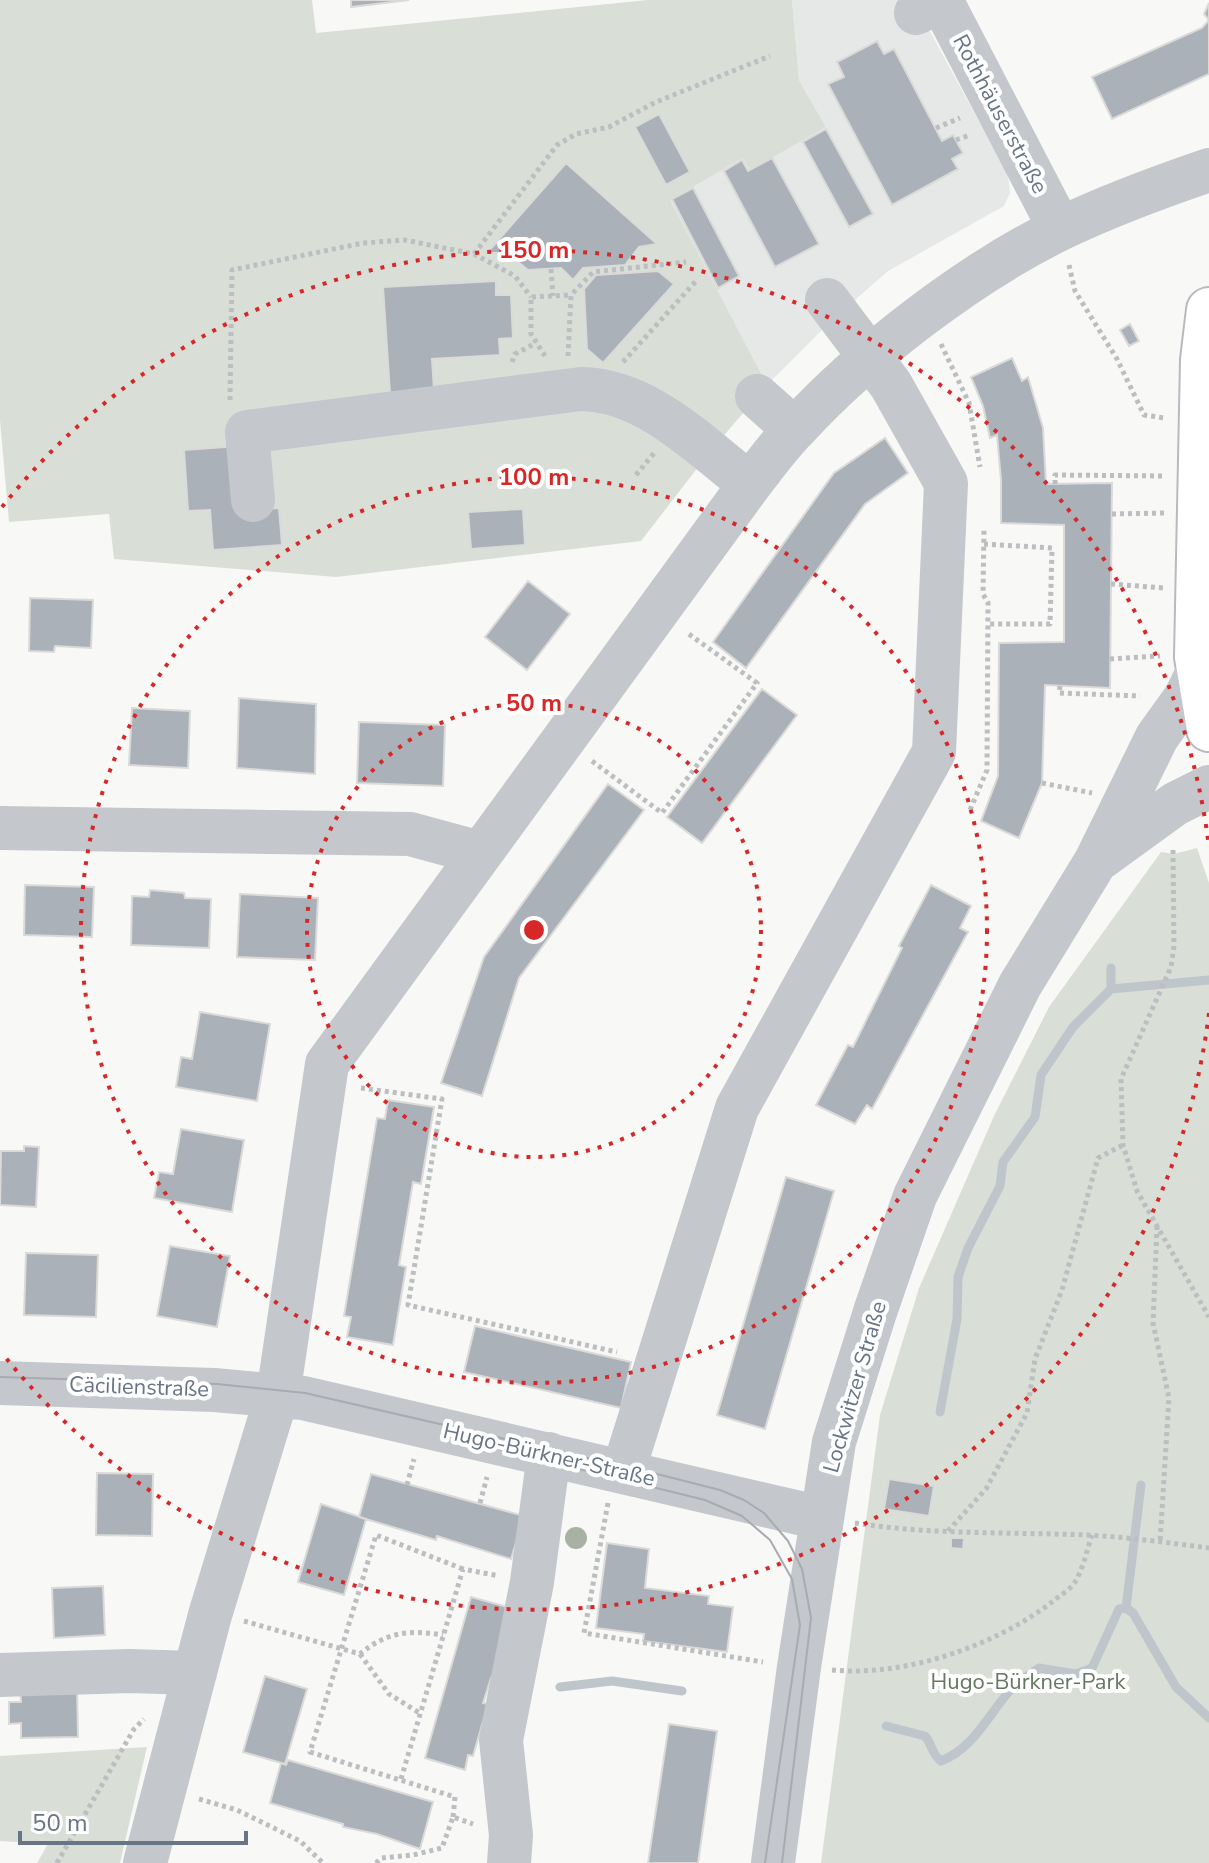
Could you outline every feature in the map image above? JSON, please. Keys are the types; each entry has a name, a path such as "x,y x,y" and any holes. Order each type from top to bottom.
{"main road":[{"path":"1197,700 1203,360 1209,310"}],"street":[{"name":"Rothhäuserstraße","path":"928,7 1060,229"},
{"path":"145,1863 210,1615 277,1394 327,1064 750,484 794,429 872,357 961,287 1060,229 1139,194 1209,170"},
{"path":"619,1471 737,1108 934,752 946,483 872,357 827,300"},
{"path":"253,500 247,432 582,383 649,407 750,484"},
{"path":"757,396 794,429"},
{"name":"Lockwitzer Straße","path":"773,1863 834,1442 915,1196 1020,985 1096,861 1157,737 1197,700"},
{"path":"1096,861 1175,804 1209,787"},
{"path":"0,828 410,834 480,853"},
{"name":"Cäcilienstraße","path":"0,1383 277,1394"},
{"name":"Hugo-Bürkner-Straße","path":"277,1394 821,1518"},
{"path":"510,1849 501,1740 532,1582 549,1454"},
{"path":"0,1675 130,1671 195,1673"}],"path":[{"path":"474,254 557,145 576,134 609,127 656,102 770,56"},
{"path":"1060,229 1075,291 1117,359 1144,415 1202,423"},
{"path":"247,432 230,405 232,270 363,243 405,240 474,254 515,276 531,297 531,334 542,355 582,383"},
{"path":"531,297 571,295 593,272 686,262"},
{"path":"551,269 554,296"},
{"path":"582,383 696,281"},
{"path":"571,295 582,383"},
{"path":"1055,484 1055,475 1200,476"},
{"path":"984,544 1052,548 1050,624 988,624"},
{"path":"563,740 662,813 688,778 757,683 657,611"},
{"path":"1060,686 1059,693 1197,700"},
{"path":"1042,783 1127,799"},
{"path":"1174,854 1174,946 1171,967 1121,1079 1123,1145 1137,1191 1209,1317"},
{"path":"324,1083 442,1099 408,1305 617,1352"},
{"path":"948,1531 986,1489 1027,1413 1035,1359 1062,1290 1098,1158 1123,1145"},
{"path":"1157,1225 1153,1323 1169,1398 1160,1542"},
{"path":"407,1485 413,1460"},
{"path":"619,1471 584,1633 751,1661"},
{"path":"480,1503 486,1480"},
{"path":"821,1518 888,1528 1092,1535 1209,1548"},
{"path":"376,1863 381,1858 442,1848 453,1817 455,1797 310,1752 376,1535 463,1569 532,1582"},
{"path":"799,1667 882,1671 933,1659 993,1637 1031,1618 1075,1583 1092,1535"},
{"path":"401,1779 463,1569"},
{"path":"210,1615 239,1620 360,1654 389,1694 421,1714"},
{"path":"360,1654 376,1640 412,1630 443,1635"},
{"path":"57,1863 134,1729 151,1712"},
{"path":"218,1806 237,1810 300,1841 323,1863"},
{"path":"453,1817 510,1849"}],"shaded area":[{"path":"792,0 913,0 1008,175 1010,193 1004,206 888,271 830,322 767,385 669,200 743,158 750,169 826,127 799,80"}],"green space":[{"path":"0,0 312,0 316,33 648,0 792,0 799,80 826,127 750,170 743,158 670,200 767,385 641,541 336,577 114,559 109,514 9,522 0,420"},
{"name":"Hugo-Bürkner-Park","path":"1197,848 1209,883 1209,1863 821,1863 880,1415 919,1288 994,1116 1049,1007 1161,852 1174,854"},
{"path":"147,1747 120,1863 37,1863 48,1844 0,1841 0,1756"}],"building":[{"path":"351,0 409,0 351,7"},
{"path":"1209,3 1209,20 1204,14"},
{"path":"1209,20 1209,74 1112,119 1092,77 1202,28"},
{"path":"877,41 884,54 894,49 942,141 953,135 963,153 952,159 958,169 892,205 828,84 844,77 837,62"},
{"path":"659,114 690,172 666,185 635,127"},
{"path":"826,129 873,214 849,227 803,142"},
{"path":"772,158 819,244 775,267 724,171 742,160 748,171"},
{"path":"566,163 657,244 639,247 625,265 583,268 573,280 561,268 528,270 507,253 487,253"},
{"path":"693,188 739,276 718,288 672,199"},
{"path":"658,271 674,284 603,363 587,349 584,289 596,275"},
{"path":"496,281 496,295 511,295 513,338 499,339 500,355 432,359 434,390 390,393 383,287"},
{"path":"1130,324 1139,341 1129,346 1120,330"},
{"path":"1012,358 1022,381 1028,377 1043,428 1046,484 1112,483 1110,688 1045,685 1042,783 1019,838 981,821 998,776 999,643 1064,642 1064,525 1001,523 997,435 990,438 983,406 971,377"},
{"path":"885,438 908,473 865,504 746,668 713,642 834,473"},
{"path":"239,446 243,511 279,508 282,545 213,550 210,510 188,511 184,450"},
{"path":"523,509 525,545 471,549 468,512"},
{"path":"528,581 570,614 527,670 485,637"},
{"path":"30,598 93,600 91,648 55,646 54,652 29,651"},
{"path":"762,689 797,715 702,843 667,817"},
{"path":"239,698 316,704 315,774 237,768"},
{"path":"132,708 190,711 188,768 129,765"},
{"path":"359,722 445,725 443,786 357,783"},
{"path":"608,784 644,810 519,978 482,1096 441,1083 484,957"},
{"path":"25,885 94,887 92,937 24,935"},
{"path":"931,885 971,906 960,928 968,932 872,1109 867,1105 855,1124 816,1105 848,1045 853,1047"},
{"path":"150,890 184,893 185,898 211,899 209,948 131,945 132,896 149,897"},
{"path":"240,894 318,898 315,960 237,957"},
{"path":"200,1012 270,1024 257,1101 176,1087 181,1057 192,1059"},
{"path":"388,1100 434,1107 421,1184 413,1182 399,1265 406,1267 393,1345 347,1337 351,1317 344,1316 377,1118 385,1119"},
{"path":"181,1129 244,1140 232,1212 154,1198 159,1172 173,1174"},
{"path":"24,1146 39,1147 36,1207 0,1205 1,1151 24,1151"},
{"path":"786,1177 834,1191 765,1429 717,1415"},
{"path":"170,1246 230,1256 217,1327 157,1316"},
{"path":"26,1253 98,1255 96,1317 24,1315"},
{"path":"475,1326 631,1362 621,1408 464,1372"},
{"path":"97,1473 153,1474 152,1536 96,1535"},
{"path":"371,1474 524,1516 511,1559 437,1536 436,1540 359,1517"},
{"path":"889,1479 934,1486 929,1516 884,1509"},
{"path":"321,1504 366,1519 344,1595 298,1582"},
{"path":"951,1538 964,1538 963,1549 951,1548"},
{"path":"607,1543 649,1549 645,1588 709,1596 708,1604 733,1607 727,1652 643,1641 644,1634 596,1628"},
{"path":"103,1586 105,1635 54,1638 52,1588"},
{"path":"471,1597 511,1608 495,1680 491,1678 483,1703 488,1704 473,1756 468,1755 465,1770 425,1758"},
{"path":"265,1676 307,1689 285,1764 243,1752"},
{"path":"77,1683 78,1737 21,1738 21,1723 9,1724 9,1702 21,1702 20,1684"},
{"path":"669,1724 717,1731 698,1863 648,1863"},
{"path":"288,1760 433,1802 420,1849 270,1803 281,1763 286,1765"}],"waterway":[{"path":"940,1412 957,1319 958,1277 968,1248 1000,1186 1003,1162 1035,1117 1041,1075 1073,1027 1111,989 1111,968"},
{"path":"1111,989 1209,980"},
{"path":"1126,1608 1141,1485"},
{"path":"886,1726 925,1736 941,1761 954,1755 974,1737 1017,1683 1039,1668 1076,1674 1092,1668 1119,1609 1126,1608 1133,1613 1176,1687 1209,1718"},
{"path":"560,1687 612,1681 682,1691"}],"tram line":[{"path":"0,1377 217,1384 305,1393 653,1473 720,1490 744,1500 764,1513 788,1541 802,1569 811,1618 782,1863"},
{"path":"486,1446 705,1500 742,1516 770,1540 792,1579 800,1625 765,1863"}]}
